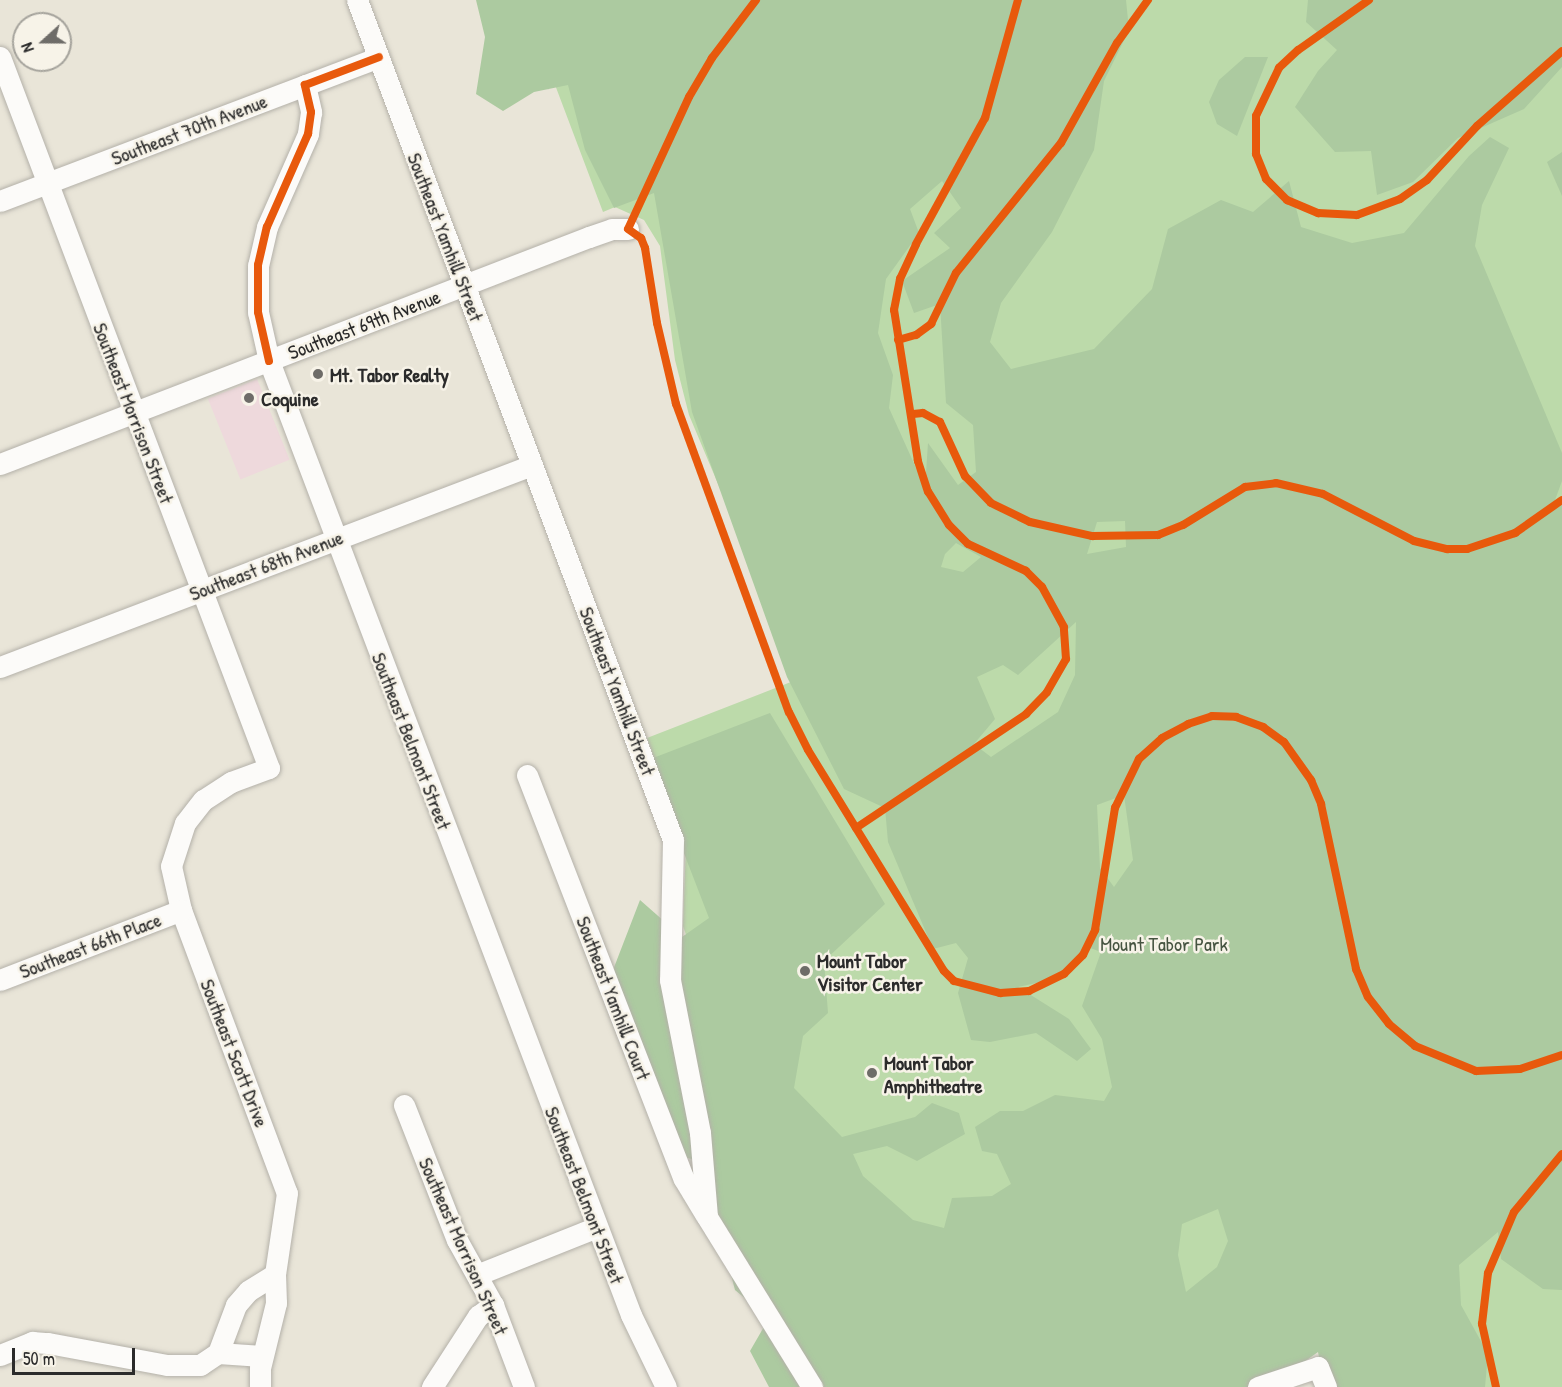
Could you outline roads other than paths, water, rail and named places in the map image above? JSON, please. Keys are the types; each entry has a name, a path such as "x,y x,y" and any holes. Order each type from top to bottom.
{"street":[{"name":"Southeast Yamhill Street","path":"357,0 674,846 670,980 700,1133 707,1217 812,1387"},
{"name":"Southeast Morrison Street","path":"0,57 269,768"},
{"name":"Southeast 70th Avenue","path":"0,201 379,57"},
{"name":"Southeast Belmont Street","path":"305,85 311,112 308,134 267,227 258,265 258,312 269,361 597,1227 643,1344 666,1387"},
{"name":"Southeast 69th Avenue","path":"0,464 588,237 612,229 628,229"},
{"name":"Southeast 68th Avenue","path":"0,667 532,465"},
{"name":"Southeast Scott Drive","path":"260,1387 262,1356 269,1345 276,1303 275,1274 287,1193 181,910 171,866 174,846 185,823 219,788 269,768"},
{"name":"Southeast Yamhill Court","path":"527,776 684,1179 707,1217"},
{"name":"Southeast 66th Place","path":"0,980 181,910"},
{"name":"Southeast Morrison Street","path":"404,1105 457,1240 479,1274 524,1387"},
{"path":"479,1274 597,1227"},
{"path":"0,1355 32,1342 48,1342 187,1368 200,1365 218,1353 236,1305 248,1291 275,1274"},
{"path":"432,1387 478,1316 493,1305"},
{"path":"218,1353 262,1356"},
{"path":"1258,1387 1318,1367 1326,1387"}],"place":[{"name":"Mt. Tabor Realty","path":"318,374"},
{"name":"Coquine","path":"249,398"},
{"name":"Mount Tabor Visitor Center","path":"805,971"},
{"name":"Mount Tabor Amphitheatre","path":"872,1073"}],"park label":[{"name":"Mount Tabor Park","path":"1164,943"}]}
